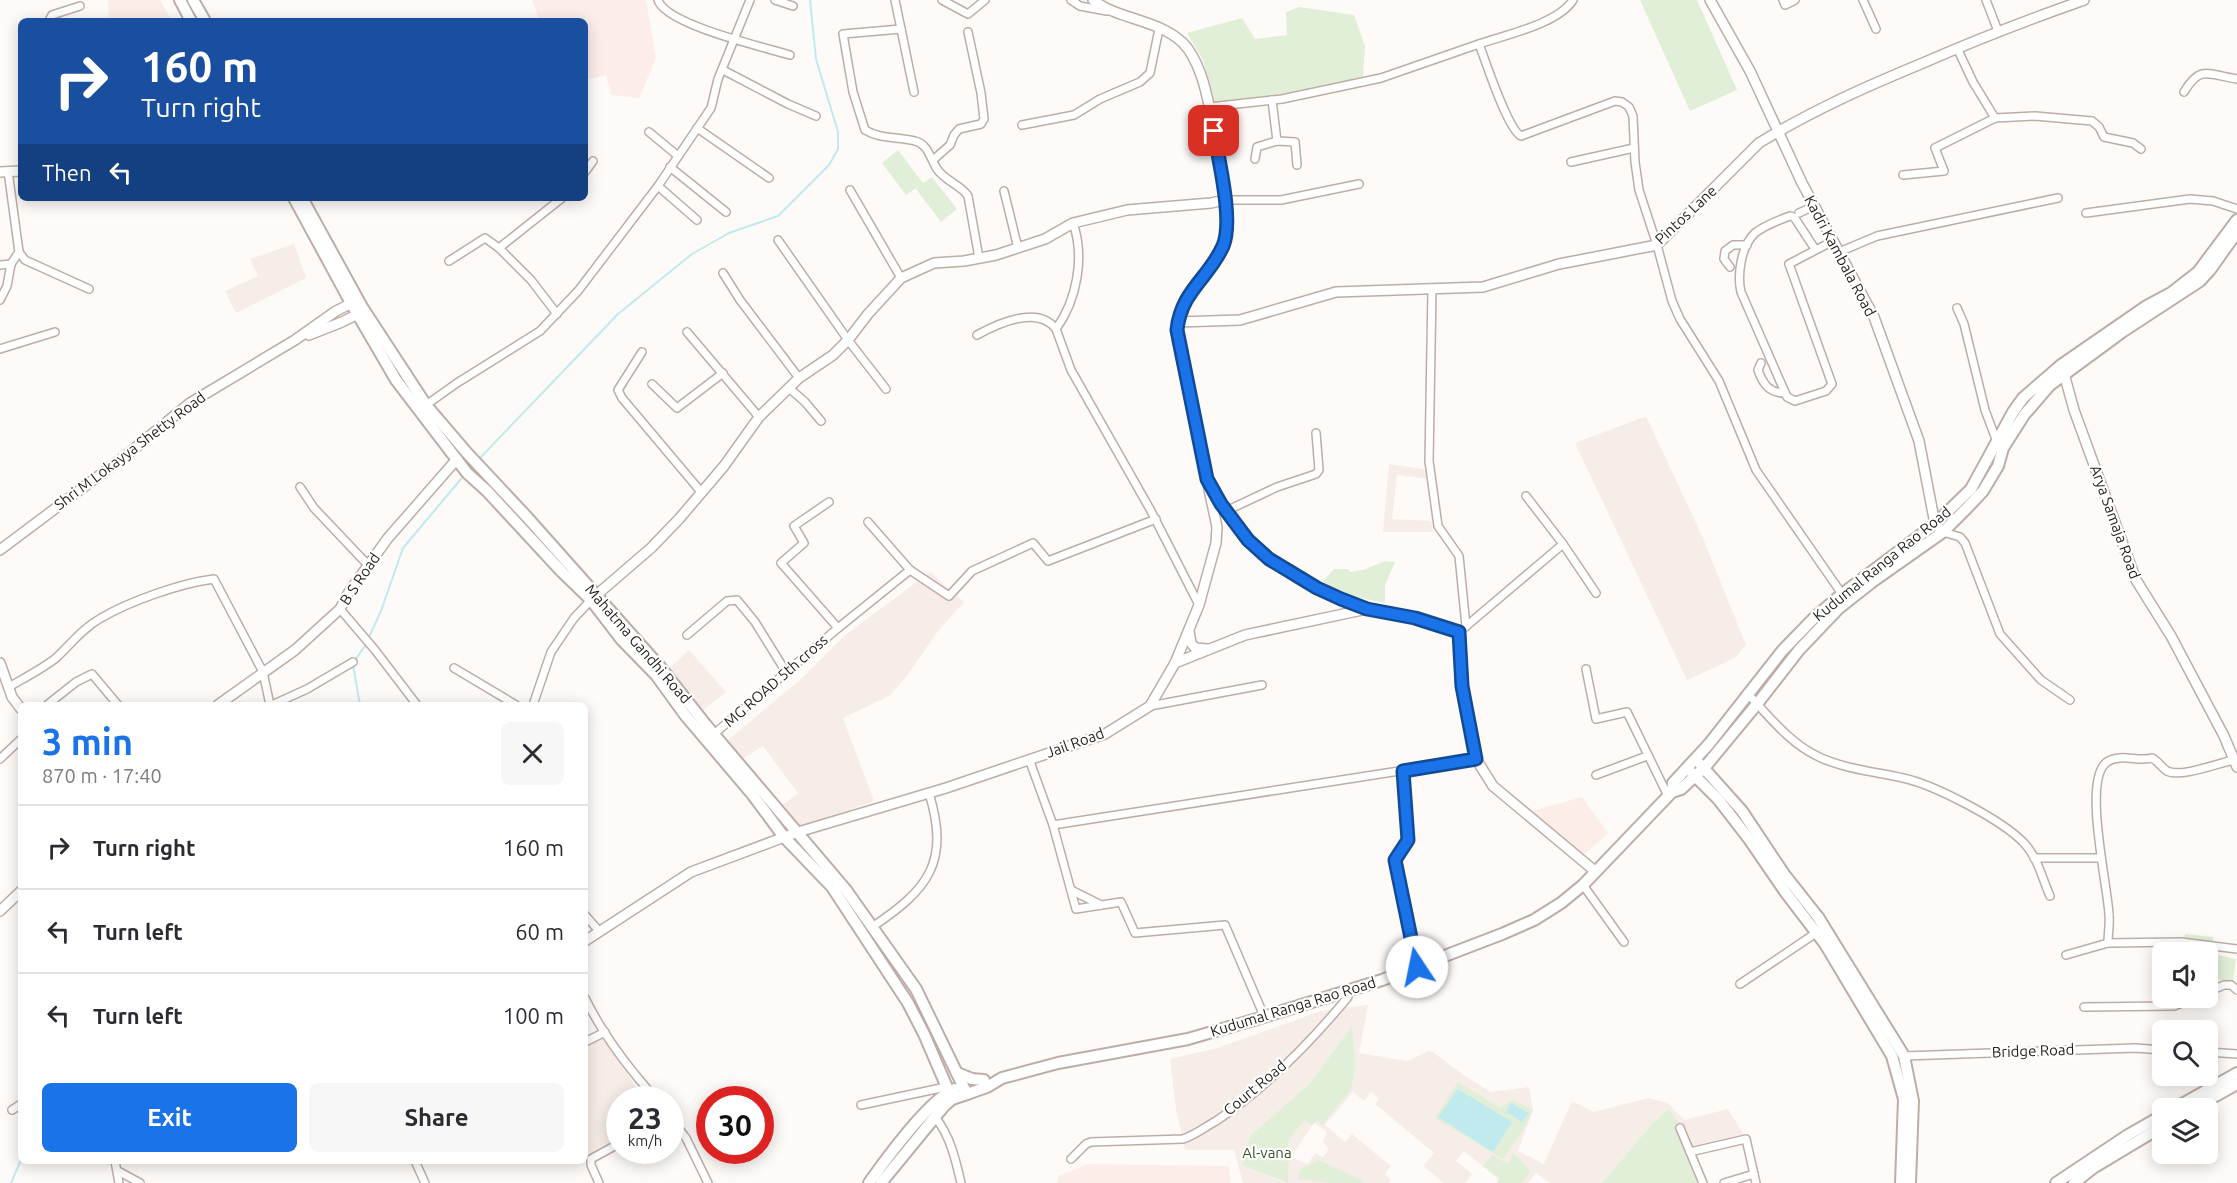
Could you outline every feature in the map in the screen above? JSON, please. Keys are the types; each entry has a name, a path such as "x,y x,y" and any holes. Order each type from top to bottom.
{"main road":[{"path":"180,0 189,18"},
{"path":"195,2 203,18"},
{"name":"Mahatma Gandhi Road","path":"296,201 355,301"},
{"name":"Mahatma Gandhi Road","path":"304,201 396,380 466,473 487,491 562,572 594,598 621,639 656,675 685,715 752,794 784,837 832,886 908,1004 944,1088"},
{"name":"Kudumal Ranga Rao Road","path":"966,1090 987,1087 1002,1078 1058,1064 1188,1039 1354,992 1534,920 1561,903 1596,872 1671,790 1681,789 1700,764 1709,744 1747,693 1790,642 1814,618 1842,594 1939,528 1971,489 2023,398 2145,307 2171,293 2198,272 2237,220"},
{"path":"1910,1183 1913,1101 1904,1056 1835,944 1731,797 1700,764 1757,704 1799,650 1839,608 1983,491 1998,466 2003,448 2024,415 2062,369 2200,281 2236,236"},
{"name":"Mahatma Gandhi Road","path":"361,312 426,405 526,516 594,598 662,669 846,890 916,989 966,1090"},
{"path":"1691,773 1718,799 1816,933 1892,1056 1904,1099 1901,1183"},
{"path":"957,1073 972,1079 1002,1078"},
{"path":"2193,1098 2237,1073"},
{"path":"944,1088 966,1090 984,1080"},
{"path":"2212,1098 2237,1084"},
{"path":"869,1183 922,1124 935,1117 944,1088"},
{"path":"881,1183 944,1088"},
{"path":"2056,1183 2127,1135 2152,1121"},
{"path":"2074,1183 2093,1168 2152,1133"}],"street":[{"path":"658,0 667,13 695,26 790,55"},
{"path":"426,405 540,331 578,291 658,186 711,108 730,55 733,39 750,0"},
{"path":"775,0 793,6"},
{"path":"895,0 914,92"},
{"path":"942,0 968,14 985,0"},
{"path":"1071,0 1080,6 1113,12"},
{"path":"1092,0 1113,12 1159,29 1183,43 1201,75 1210,107 1225,200 1227,223 1224,245 1182,305 1178,322"},
{"path":"1210,107 1272,100 1381,78 1554,17 1566,9 1573,0"},
{"name":"Kadri Kambala Road","path":"1710,0 1750,71 1814,206 1874,316 1919,441 1939,528"},
{"path":"1783,0 1785,5 1794,0"},
{"path":"1863,0 1876,29"},
{"path":"1986,0 1998,31"},
{"name":"Pintos Lane","path":"1178,322 1240,320 1336,292 1483,287 1558,264 1658,245 1759,144 1777,132 1843,96 1998,31 2085,0"},
{"path":"50,18 52,15 80,6"},
{"path":"901,29 843,34 853,92 865,130 881,137 915,141 926,148 937,169 948,182 964,190 968,195 979,258"},
{"path":"1022,125 1074,115 1101,99 1140,82 1150,73 1159,29"},
{"path":"933,160 950,145 959,129 981,124 984,119 968,32"},
{"path":"1479,44 1516,133 1526,135 1615,101 1622,102 1629,107 1633,116 1639,190 1658,245 1672,301 1680,320 1723,388 1756,470 1842,594"},
{"path":"1957,48 1973,82 1995,118"},
{"path":"723,70 816,116"},
{"path":"2184,92 2193,78 2203,72 2237,79"},
{"path":"1272,100 1276,141"},
{"path":"1903,175 1944,171 1935,148 1995,118 2034,116 2092,121 2104,136 2133,143 2141,149"},
{"path":"697,128 769,178"},
{"path":"649,132 678,156"},
{"path":"1255,159 1257,147 1276,141 1294,142 1297,165"},
{"path":"1571,162 1634,148"},
{"path":"588,168 594,161"},
{"path":"670,167 726,212"},
{"path":"4,171 19,252 25,260 89,289"},
{"path":"533,702 551,652 574,618 651,548 702,493 759,417 799,378 833,354 848,340 901,278 934,263 979,258 1018,248 1045,239 1073,223 1126,210 1225,200 1281,200 1359,184"},
{"path":"658,186 697,220"},
{"path":"850,190 901,278"},
{"path":"1004,191 1018,248"},
{"path":"1839,252 1877,236 2058,198"},
{"path":"2086,213 2190,199 2213,201 2237,209"},
{"path":"499,248 558,201"},
{"path":"1799,213 1814,206"},
{"path":"1815,249 1794,217 1790,216 1756,232 1747,245 1739,273 1741,292 1786,397 1795,401 1826,391 1832,384 1789,267 1791,262 1833,241"},
{"path":"1056,329 1070,308 1076,284 1078,238 1073,223"},
{"path":"449,261 484,238 499,248 531,280 556,314"},
{"path":"778,240 848,340 886,389"},
{"path":"1730,267 1724,259 1725,251 1733,245 1747,245"},
{"path":"0,300 7,286 11,264 19,252"},
{"path":"0,265 11,264"},
{"path":"723,273 740,300 799,378"},
{"path":"1432,290 1429,461 1438,525 1459,556 1463,629 1462,686 1476,759 1493,786 1596,872"},
{"name":"Shri M Lokayya Shetty Road","path":"0,550 129,453 190,403 355,301"},
{"path":"1957,308 1964,324 1985,410 1996,442"},
{"name":"Shri M Lokayya Shetty Road","path":"295,340 361,312"},
{"path":"977,335 1015,319 1040,318 1050,321 1056,329 1071,370 1156,519 1198,605"},
{"name":"Jail Road","path":"588,939 691,872 798,832 929,793 1105,734 1150,706 1175,663 1189,630 1216,543 1216,527 1178,338 1178,322"},
{"path":"0,349 55,332"},
{"path":"687,332 759,417"},
{"path":"642,352 618,390 622,398 702,493"},
{"path":"1761,363 1758,370 1766,386 1775,393 1785,393"},
{"name":"Arya Samaja Road","path":"2062,369 2074,410 2136,580 2171,636 2236,763"},
{"path":"652,384 678,408 723,373"},
{"path":"789,388 805,402 820,421"},
{"path":"1226,511 1277,487 1316,474 1320,470 1316,433"},
{"name":"B S Road","path":"222,702 295,650 340,609 349,592 388,538 457,459"},
{"path":"1207,479 1226,511 1248,540 1269,559 1317,588 1367,609 1463,629"},
{"path":"300,487 314,508 368,565"},
{"path":"1526,496 1563,544 1596,593"},
{"path":"829,502 794,526 804,543 781,562 838,628"},
{"path":"868,522 910,570 949,596 972,571 1033,543 1048,561 1156,519"},
{"path":"1939,528 1960,537 1965,543 2000,634 2042,680 2070,700"},
{"path":"1463,629 1563,544"},
{"name":"MG ROAD 5th cross","path":"714,734 910,570"},
{"path":"9,687 55,658 77,636 101,618 148,598 214,579 263,672 270,702"},
{"path":"687,635 727,601 737,600 786,672"},
{"path":"340,609 415,702"},
{"path":"1175,663 1245,635 1367,609"},
{"path":"1189,630 1189,638 1195,648 1210,649"},
{"path":"278,702 307,689 353,662"},
{"path":"0,663 12,697 18,704"},
{"path":"454,668 511,702"},
{"path":"1586,669 1596,719 1627,712 1647,756 1671,790"},
{"path":"51,702 76,682 92,674 115,702"},
{"path":"1150,706 1262,685"},
{"path":"1747,693 1797,744 1820,758 1906,778 1957,798 2000,825 2024,843 2040,868 2050,896"},
{"path":"0,759 18,743"},
{"path":"1596,775 1647,756"},
{"path":"2108,943 2109,915 2096,804 2098,774 2106,763 2116,758 2146,760 2152,758 2169,772 2176,773 2236,763"},
{"path":"1029,759 1053,825 1076,909 1121,902 1135,933 1225,926 1264,1017"},
{"path":"1053,825 1476,759"},
{"path":"1403,771 1408,840 1395,860 1417,967"},
{"path":"872,927 901,908 920,889 932,870 936,857 937,829 929,793"},
{"path":"2034,858 2101,858"},
{"path":"1583,885 1624,942"},
{"path":"1071,890 1101,905"},
{"path":"0,911 18,894"},
{"path":"588,918 599,931"},
{"path":"1740,984 1816,933"},
{"path":"2066,955 2108,943 2181,942 2237,949"},
{"path":"2218,988 2231,985 2237,990"},
{"name":"Court Road","path":"1071,1159 1091,1142 1183,1139 1192,1135 1236,1108 1313,1039 1354,992"},
{"path":"588,1005 594,1018 645,1086"},
{"path":"2084,1007 2152,1006"},
{"path":"588,1040 605,1032"},
{"name":"Bridge Road","path":"1904,1056 2152,1049"},
{"path":"2218,1053 2237,1054"},
{"path":"861,1105 944,1088"},
{"path":"12,1110 18,1106"},
{"path":"935,1117 942,1125 961,1183"},
{"path":"1680,1128 1703,1183"},
{"path":"684,1135 708,1183"},
{"path":"1690,1152 1744,1138 1748,1142 1756,1183"},
{"path":"600,1183 591,1165 591,1159 606,1151"},
{"path":"116,1164 119,1183"},
{"path":"416,1164 425,1183"},
{"path":"118,1171 140,1183"},
{"path":"1724,1183 1754,1174"}],"shaded area":[{"path":"108,0 160,0 170,18 109,18"},
{"path":"532,0 646,0 656,58 639,98 611,95 606,75 588,79 588,18 539,18"},
{"path":"294,244 306,278 236,313 225,291 258,276 250,259"},
{"path":"1646,416 1702,536 1746,645 1735,658 1687,680 1575,443"},
{"path":"1389,464 1429,470 1429,479 1397,475 1392,519 1431,521 1433,532 1383,532"},
{"path":"930,572 964,602 938,631 906,677 889,696 843,718 874,801 792,831 774,811 798,793 763,746 741,760 728,740 801,679 844,636"},
{"path":"689,650 726,692 701,712 669,669"},
{"path":"1582,797 1608,833 1585,854 1575,851 1529,812"},
{"path":"1368,1005 1359,1053 1408,1061 1430,1050 1491,1092 1529,1087 1533,1110 1518,1151 1544,1164 1571,1103 1574,1102 1594,1112 1648,1098 1668,1103 1684,1120 1728,1109 1744,1135 1695,1150 1704,1183 1668,1109 1652,1124 1602,1183 1550,1183 1536,1173 1528,1183 1521,1183 1531,1170 1508,1164 1483,1166 1501,1178 1495,1183 1498,1179 1464,1151 1456,1161 1472,1174 1465,1183 1444,1183 1423,1166 1434,1153 1375,1104 1379,1099 1371,1092 1364,1101 1353,1092 1325,1125 1345,1142 1352,1134 1391,1166 1385,1174 1391,1180 1389,1183 1364,1183 1319,1160 1329,1182 1332,1183 1288,1183 1288,1141 1305,1120 1318,1121 1322,1125 1356,1065 1352,1026 1309,1084 1250,1136 1242,1165 1286,1183 1243,1183 1234,1150 1185,1150 1176,1109 1170,1059 1217,1048 1321,1011","holes":["1314,1123 1327,1132 1323,1142 1329,1149 1323,1157 1315,1153 1308,1164 1291,1157"]},
{"path":"603,1037 635,1086 606,1086 606,1152 588,1158 588,1045"},
{"path":"1088,1164 1229,1166 1231,1183 1057,1183 1059,1176"}],"green space":[{"path":"1640,0 1697,0 1737,90 1690,111"},
{"path":"1299,7 1354,15 1365,46 1363,77 1272,100 1215,102 1203,60 1187,33 1242,18 1255,39 1287,35 1286,12"},
{"path":"898,150 923,183 932,177 957,209 941,222 916,189 922,184 906,195 882,163"},
{"path":"1385,561 1395,562 1385,585 1385,603 1338,593 1323,581 1334,569 1348,569 1350,572 1363,570"},
{"path":"2185,934 2213,937 2213,942 2184,942"},
{"path":"2218,955 2236,959 2233,984 2218,979"},
{"name":"Al-vana","path":"1352,1026 1356,1065 1351,1090 1322,1125 1318,1121 1311,1125 1305,1120 1288,1141 1288,1183 1242,1165 1250,1136 1309,1084"},
{"path":"1458,1082 1501,1108 1509,1101 1516,1101 1533,1110 1524,1129 1503,1159 1435,1118"},
{"path":"1668,1109 1688,1134 1690,1149 1701,1183 1602,1183 1652,1124"},
{"path":"1513,1153 1531,1171 1521,1183 1497,1183 1500,1178 1483,1166 1492,1155 1508,1164"},
{"path":"1319,1160 1364,1183 1332,1183 1298,1179 1301,1169"}],"water":[{"path":"1458,1089 1512,1122 1493,1152 1438,1117"},
{"path":"1511,1103 1529,1113 1522,1122 1506,1112"}],"waterway":[{"path":"479,459 618,314 692,254 729,233 778,216 829,165 838,149 838,132 816,59 810,0"},
{"path":"355,660 365,646 381,611 403,548 461,479"},
{"path":"353,665 359,702"},
{"path":"11,1183 19,1164"}],"route":[{"path":"1214,131 1225,200 1226,238 1221,250 1182,305 1177,330 1207,479 1221,504 1248,540 1269,559 1317,588 1367,609 1415,618 1459,632 1462,686 1476,759 1403,771 1408,840 1395,860 1417,967"}]}
